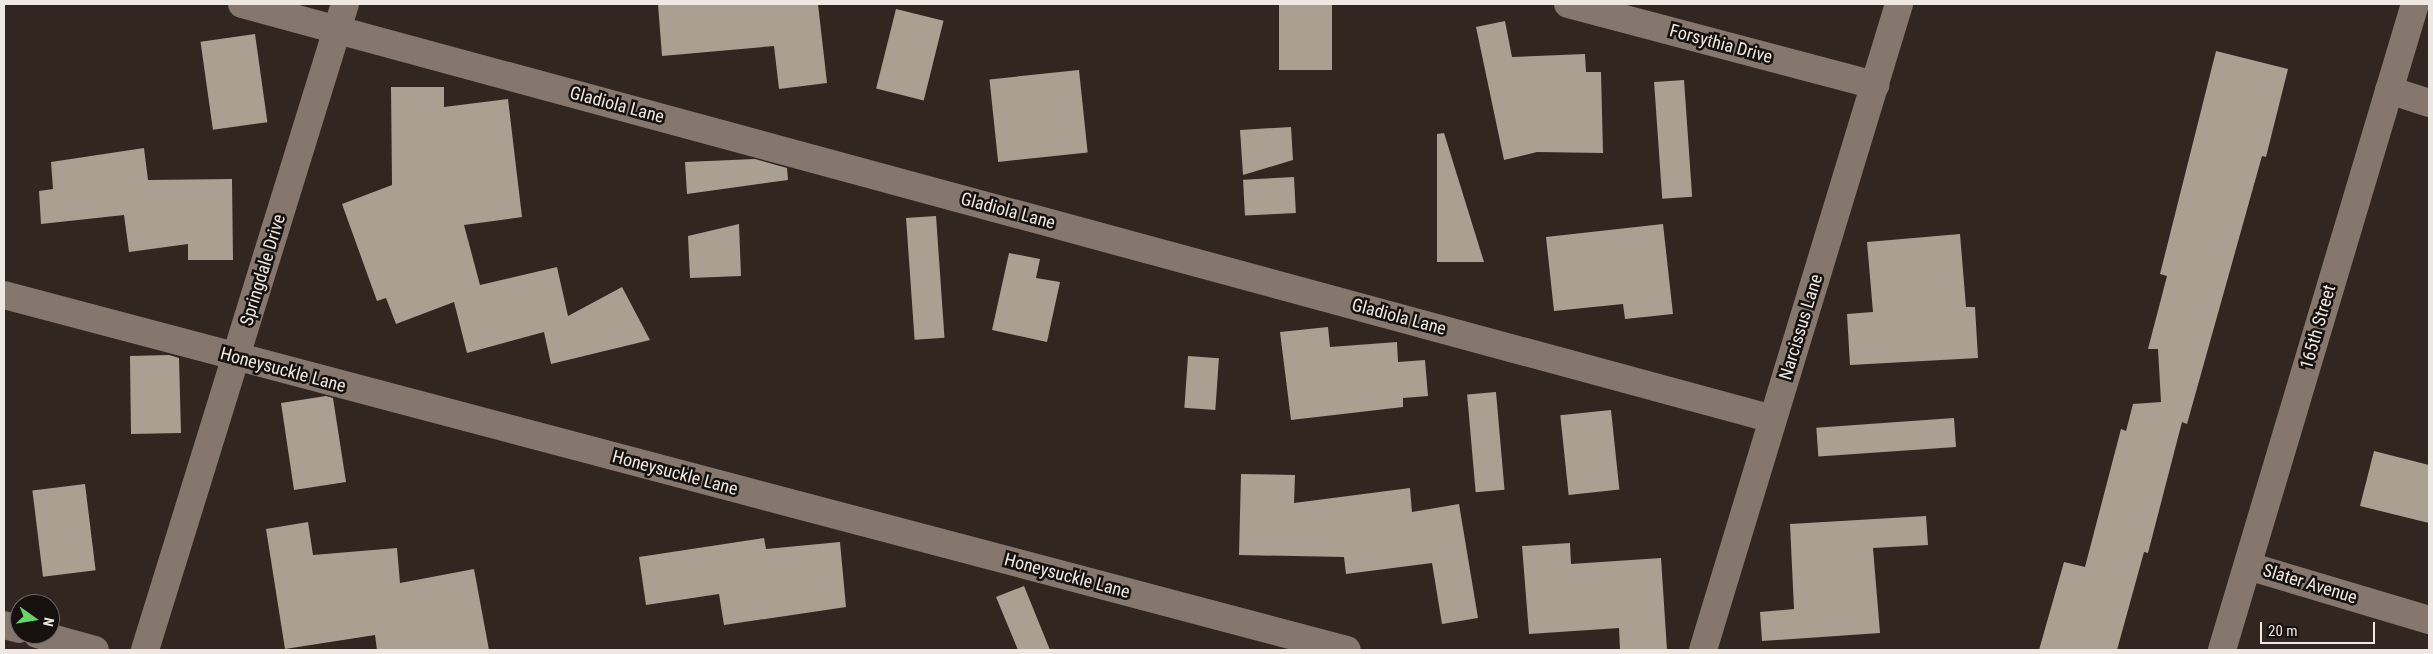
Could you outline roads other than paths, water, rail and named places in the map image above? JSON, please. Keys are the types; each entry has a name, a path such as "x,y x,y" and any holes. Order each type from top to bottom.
{"street":[{"name":"Gladiola Lane","path":"242,4 1774,419"},
{"name":"Springdale Drive","path":"145,650 344,4"},
{"name":"Forsythia Drive","path":"1568,4 1875,85"},
{"name":"Narcissus Lane","path":"1703,650 1899,4"},
{"name":"165th Street","path":"2222,650 2414,4"},
{"path":"2388,90 2429,103"},
{"name":"Honeysuckle Lane","path":"4,295 1346,650"},
{"name":"Slater Avenue","path":"2248,566 2429,620"},
{"path":"60,640 95,650"}]}
